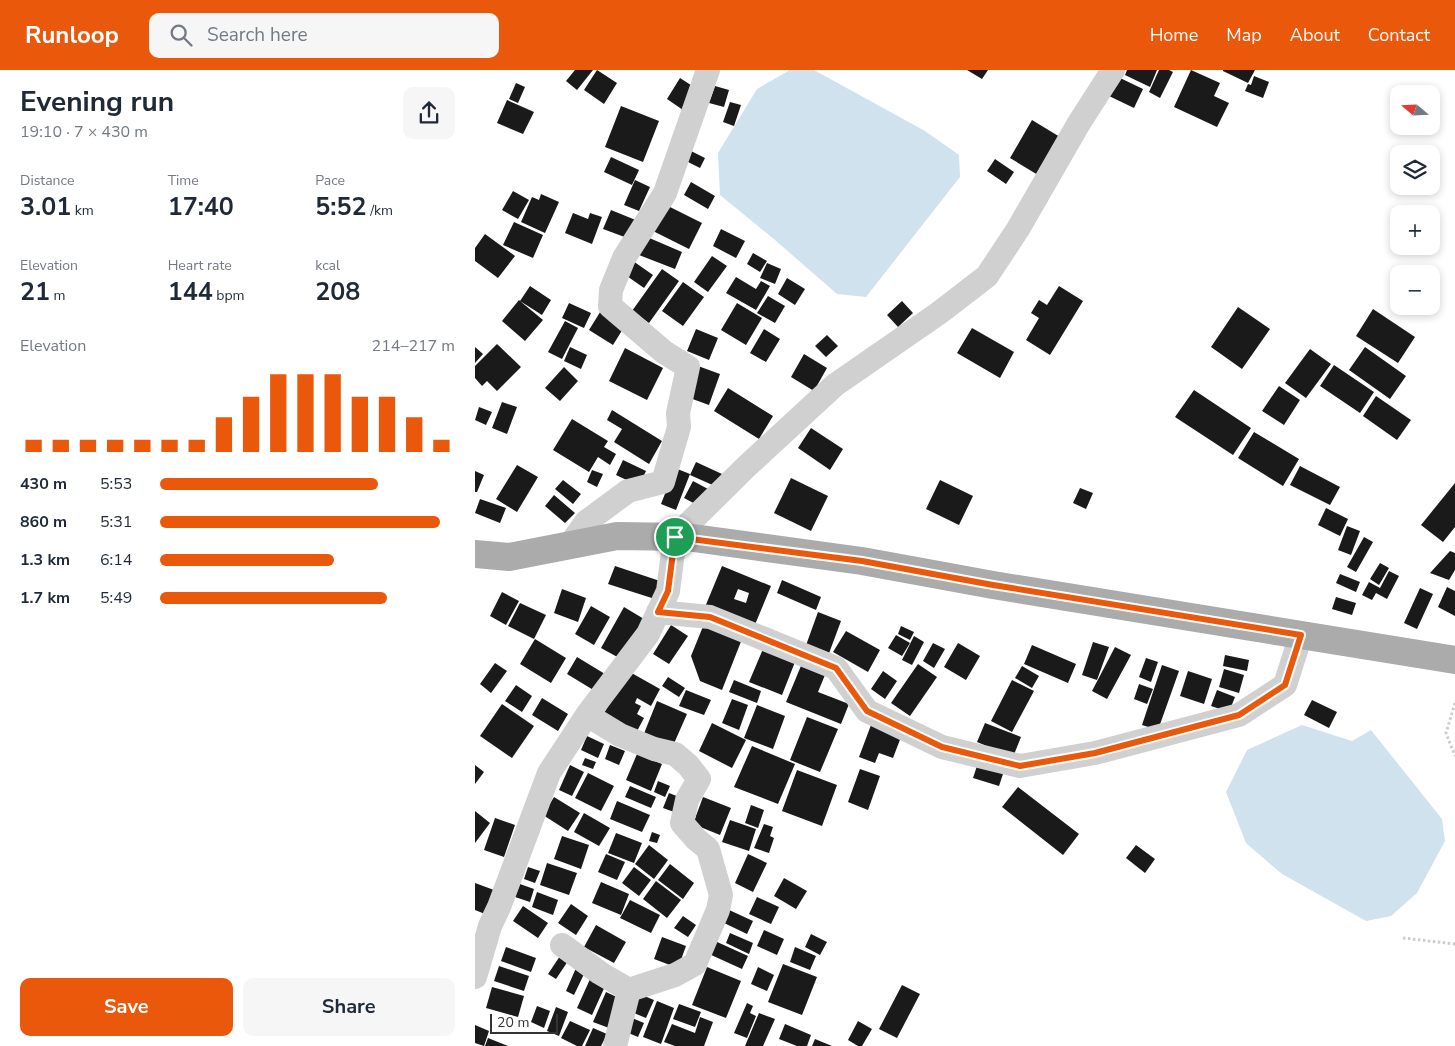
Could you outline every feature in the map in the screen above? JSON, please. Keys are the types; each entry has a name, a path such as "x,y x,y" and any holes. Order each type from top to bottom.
{"main road":[{"path":"475,554 509,557 617,536 675,537 862,561 993,585 1455,660"}],"street":[{"path":"569,546 586,522 628,490 663,482 679,427 678,413 688,367 664,352 610,306 611,290 624,258 665,193 708,70"},
{"path":"475,977 483,922 499,907 549,773 587,715 648,634 668,591 675,537 747,466 835,385 939,313 987,276 1018,229 1079,123 1113,70"},
{"path":"658,612 710,617 836,668 867,711 942,747 1020,766 1095,753 1239,715 1285,685 1301,635"},
{"path":"562,945 600,973 629,990 675,975 695,964 718,910 721,895 708,849 695,839 682,823 687,800 699,780 675,754 654,749 637,742 587,715"},
{"path":"615,1046 629,990"}],"path":[{"path":"1455,703 1446,733 1455,756"},
{"path":"1403,938 1455,944"}],"water":[{"path":"790,70 814,70 925,131 959,155 960,177 866,297 837,294 720,195 718,153 757,89"},
{"path":"1302,725 1352,741 1371,730 1442,819 1445,841 1417,893 1391,916 1366,921 1282,874 1246,843 1226,792 1247,750"}],"building":[{"path":"575,70 593,70 577,90 566,81"},
{"path":"597,70 617,83 604,104 584,90"},
{"path":"967,70 988,70 982,79"},
{"path":"1127,70 1157,70 1150,87 1125,75"},
{"path":"1159,70 1173,72 1160,98 1149,92"},
{"path":"1191,70 1220,83 1214,96 1229,103 1217,127 1174,107"},
{"path":"1223,70 1255,70 1248,83"},
{"path":"1254,76 1269,82 1263,98 1245,91 1248,84 1251,85"},
{"path":"1118,77 1143,89 1134,108 1109,96"},
{"path":"680,78 697,89 683,110 667,99"},
{"path":"516,83 525,87 518,103 509,99"},
{"path":"715,86 729,90 724,107 709,103"},
{"path":"507,100 534,112 523,134 497,123"},
{"path":"730,102 741,105 734,126 723,122"},
{"path":"621,106 659,121 643,162 605,147"},
{"path":"1032,120 1060,137 1038,175 1010,158"},
{"path":"691,151 705,158 700,168 686,161"},
{"path":"611,157 639,170 632,185 604,172"},
{"path":"995,159 1014,172 1006,184 987,171"},
{"path":"635,180 650,187 639,211 624,205"},
{"path":"691,182 715,196 708,209 684,195"},
{"path":"513,191 529,200 518,219 502,210"},
{"path":"541,194 559,202 545,233 521,222 532,197 539,200"},
{"path":"666,205 702,223 689,249 653,231"},
{"path":"611,210 638,221 630,239 603,229"},
{"path":"573,213 588,219 590,213 602,217 592,244 565,233"},
{"path":"514,222 543,235 533,258 503,245"},
{"path":"721,229 745,241 736,258 713,246"},
{"path":"485,234 515,256 498,278 475,261 475,248"},
{"path":"647,237 682,252 675,269 639,255"},
{"path":"753,253 767,261 760,272 747,264"},
{"path":"712,256 727,266 708,292 694,282"},
{"path":"633,261 653,275 644,288 624,274"},
{"path":"767,263 781,269 775,284 760,278"},
{"path":"662,269 679,281 649,323 632,311"},
{"path":"736,277 756,289 761,281 770,286 756,310 726,293"},
{"path":"787,278 805,289 795,305 778,294"},
{"path":"683,282 704,297 683,326 662,311"},
{"path":"530,286 551,300 542,315 520,301"},
{"path":"1059,286 1083,301 1050,355 1026,340 1039,318 1031,313 1039,300 1047,305"},
{"path":"768,296 785,306 775,323 757,313"},
{"path":"519,300 543,320 525,341 502,321"},
{"path":"902,301 913,313 898,327 887,315"},
{"path":"569,303 591,313 584,328 562,318"},
{"path":"737,303 762,318 746,345 721,330"},
{"path":"1238,307 1270,329 1242,369 1211,347"},
{"path":"602,309 626,324 613,345 589,330"},
{"path":"1373,309 1415,337 1398,363 1356,336"},
{"path":"565,321 578,328 562,359 548,352"},
{"path":"972,328 1014,352 1000,378 957,353"},
{"path":"696,329 718,338 709,360 687,351"},
{"path":"764,329 780,339 766,362 750,353"},
{"path":"827,335 838,346 826,357 815,346"},
{"path":"497,344 521,367 497,391 487,381 482,386 475,378 475,366"},
{"path":"475,347 483,354 475,363"},
{"path":"570,347 587,355 581,369 564,361"},
{"path":"1365,347 1406,376 1390,399 1349,370"},
{"path":"625,348 663,368 647,400 609,381"},
{"path":"1310,349 1331,364 1306,398 1285,383"},
{"path":"804,354 827,368 814,391 791,377"},
{"path":"1334,365 1374,392 1360,413 1320,386"},
{"path":"698,366 720,374 709,405 687,397"},
{"path":"564,367 578,381 560,401 545,388"},
{"path":"1279,386 1300,400 1284,425 1262,411"},
{"path":"728,388 773,416 759,439 714,411"},
{"path":"1194,390 1251,428 1233,455 1175,417"},
{"path":"1376,396 1411,420 1397,440 1363,416"},
{"path":"502,402 517,407 507,434 492,428"},
{"path":"479,407 492,412 486,425 475,420"},
{"path":"612,410 662,441 649,464 614,442 622,429 607,420"},
{"path":"572,419 608,441 604,447 616,454 610,465 598,457 589,472 553,450"},
{"path":"811,428 843,449 830,470 798,448"},
{"path":"1254,432 1299,459 1283,486 1238,458"},
{"path":"623,460 646,471 639,486 616,475"},
{"path":"696,462 722,474 717,487 690,475"},
{"path":"517,465 538,477 517,512 496,499"},
{"path":"1300,466 1340,487 1330,505 1290,485"},
{"path":"675,468 690,474 676,510 661,504"},
{"path":"592,470 603,474 597,487 587,482"},
{"path":"475,471 484,475 477,492 475,492"},
{"path":"791,478 828,496 811,531 774,513"},
{"path":"563,480 581,494 573,504 555,489"},
{"path":"940,480 973,496 959,525 926,509"},
{"path":"693,481 708,489 699,506 684,498"},
{"path":"1455,483 1455,527 1443,542 1421,525"},
{"path":"1080,488 1093,493 1086,509 1073,503"},
{"path":"554,495 575,513 565,523 545,506"},
{"path":"480,499 506,508 500,523 475,513"},
{"path":"1326,508 1348,519 1340,536 1318,525"},
{"path":"1347,526 1360,531 1351,555 1338,550"},
{"path":"1364,537 1373,542 1356,572 1347,567"},
{"path":"1450,551 1455,553 1455,570 1449,580 1430,573"},
{"path":"1380,563 1389,568 1379,585 1370,579"},
{"path":"615,566 663,582 658,600 608,584"},
{"path":"722,566 771,586 754,627 705,607","holes":["738,589 749,593 746,603 734,599"]},
{"path":"1389,571 1399,576 1387,599 1376,593 1372,600 1362,595 1369,582 1380,588"},
{"path":"1340,574 1360,582 1356,592 1336,583"},
{"path":"782,580 821,597 816,610 777,593"},
{"path":"1447,587 1455,591 1455,616 1438,607"},
{"path":"1420,588 1433,594 1417,629 1404,623"},
{"path":"562,589 586,598 578,622 554,613"},
{"path":"502,592 519,601 506,625 490,616"},
{"path":"1336,597 1356,603 1352,615 1332,609"},
{"path":"520,603 546,615 534,639 508,626"},
{"path":"591,606 610,617 594,645 575,634"},
{"path":"624,607 644,619 621,659 601,648"},
{"path":"818,612 841,621 828,656 805,648"},
{"path":"704,624 742,639 722,690 700,681 691,656"},
{"path":"671,625 688,636 669,664 653,654"},
{"path":"901,626 914,632 910,640 898,634"},
{"path":"846,631 880,650 868,672 833,652"},
{"path":"896,635 910,643 902,656 888,648"},
{"path":"914,636 924,642 912,665 902,660"},
{"path":"535,639 566,658 551,683 520,664"},
{"path":"1093,642 1109,647 1097,680 1082,675"},
{"path":"933,643 945,649 934,668 923,661"},
{"path":"958,643 980,656 966,680 944,667"},
{"path":"1032,645 1076,664 1068,683 1024,664"},
{"path":"1115,647 1131,655 1107,699 1092,691"},
{"path":"763,649 795,662 782,695 749,682"},
{"path":"1225,655 1249,660 1247,671 1223,666"},
{"path":"577,657 605,674 595,691 567,674"},
{"path":"1146,658 1158,662 1151,682 1139,677"},
{"path":"803,661 827,670 818,692 849,704 841,724 786,702"},
{"path":"495,663 507,671 491,693 480,684"},
{"path":"918,664 937,677 910,716 891,703"},
{"path":"1162,665 1179,671 1158,730 1142,725"},
{"path":"1022,666 1039,676 1032,688 1015,678"},
{"path":"1224,669 1244,675 1239,693 1219,687"},
{"path":"628,671 660,689 651,706 637,698 635,703 641,706 637,714 644,718 636,733 603,715"},
{"path":"883,671 897,681 885,699 871,689"},
{"path":"1188,671 1212,679 1204,704 1180,696"},
{"path":"668,677 685,688 679,697 662,686"},
{"path":"734,680 761,691 757,703 729,692"},
{"path":"1012,680 1034,691 1012,732 991,721"},
{"path":"1139,684 1153,689 1147,704 1134,699"},
{"path":"516,685 532,696 522,712 505,701"},
{"path":"686,690 711,700 704,715 679,706"},
{"path":"1217,690 1235,697 1229,712 1211,706"},
{"path":"542,698 568,714 558,731 532,715"},
{"path":"732,699 748,705 739,730 722,723"},
{"path":"1312,700 1337,712 1329,728 1304,715"},
{"path":"657,701 687,714 672,748 643,736"},
{"path":"502,704 534,726 512,758 480,736"},
{"path":"757,705 785,716 773,749 744,738"},
{"path":"807,717 838,729 820,772 790,760"},
{"path":"712,723 746,740 732,768 699,751"},
{"path":"985,723 1021,737 1013,757 977,742"},
{"path":"871,725 901,737 893,758 879,753 875,763 859,757"},
{"path":"587,736 604,744 598,758 581,750"},
{"path":"610,745 625,751 619,765 605,759"},
{"path":"752,746 795,764 778,804 734,787"},
{"path":"637,754 662,764 651,791 626,780"},
{"path":"585,758 596,762 593,769 582,765"},
{"path":"979,760 1005,768 999,786 973,778"},
{"path":"475,765 484,772 475,784"},
{"path":"570,765 584,772 572,796 559,790"},
{"path":"860,769 880,776 868,810 848,802"},
{"path":"797,770 837,785 822,826 782,811"},
{"path":"588,773 614,786 601,811 575,798"},
{"path":"658,781 670,786 665,797 654,792"},
{"path":"630,786 656,797 651,808 625,797"},
{"path":"1018,787 1079,834 1063,855 1002,807"},
{"path":"669,793 679,797 674,812 663,808"},
{"path":"554,797 580,813 568,831 543,815"},
{"path":"703,797 731,808 720,835 693,824"},
{"path":"617,801 650,815 642,832 610,819"},
{"path":"751,805 764,810 758,828 745,823"},
{"path":"475,811 490,823 475,843"},
{"path":"584,813 610,828 599,846 574,832"},
{"path":"495,818 515,825 504,857 484,850"},
{"path":"730,820 756,829 749,851 722,842"},
{"path":"764,824 773,827 770,836 774,838 769,853 754,848"},
{"path":"652,832 660,835 657,843 649,841"},
{"path":"616,833 642,843 634,863 608,853"},
{"path":"562,836 589,845 581,869 554,859"},
{"path":"649,845 668,860 654,879 635,864"},
{"path":"1136,845 1155,859 1145,873 1126,858"},
{"path":"606,854 625,862 617,880 598,872"},
{"path":"748,854 767,863 753,892 735,883"},
{"path":"547,863 577,873 569,895 540,885"},
{"path":"670,864 694,883 683,899 658,880"},
{"path":"528,867 540,871 535,883 524,879"},
{"path":"634,867 651,880 639,896 622,883"},
{"path":"784,878 807,891 796,909 774,896"},
{"path":"656,881 681,900 667,918 643,899"},
{"path":"601,882 629,894 621,915 592,903"},
{"path":"475,883 494,890 485,914 475,910"},
{"path":"520,884 534,889 530,902 515,897"},
{"path":"537,892 558,900 553,915 532,907"},
{"path":"757,897 779,907 771,924 749,914"},
{"path":"630,900 660,915 651,933 620,918"},
{"path":"571,904 588,916 576,935 558,923"},
{"path":"523,906 548,923 538,938 513,921"},
{"path":"727,909 753,921 747,934 722,922"},
{"path":"683,916 696,925 688,937 674,928"},
{"path":"596,925 626,942 614,963 584,947"},
{"path":"764,930 784,939 777,955 757,946"},
{"path":"730,933 753,943 749,954 726,943"},
{"path":"811,934 827,942 820,955 805,947"},
{"path":"662,937 686,946 678,968 654,959"},
{"path":"715,941 748,956 742,969 709,954"},
{"path":"506,947 536,958 531,972 501,961"},
{"path":"795,947 816,956 810,970 790,962"},
{"path":"562,953 570,958 556,979 548,974"},
{"path":"783,964 817,977 802,1015 768,1002"},
{"path":"499,966 529,976 524,991 494,981"},
{"path":"707,967 741,981 726,1018 692,1005"},
{"path":"758,967 774,975 767,991 751,984"},
{"path":"576,968 585,972 574,995 566,991"},
{"path":"591,977 606,984 592,1015 577,1008"},
{"path":"902,985 920,994 897,1038 879,1029"},
{"path":"492,987 524,996 518,1017 486,1008"},
{"path":"606,992 621,999 609,1028 593,1022"},
{"path":"637,993 654,1000 646,1018 629,1011"},
{"path":"657,1001 674,1008 661,1044 643,1037"},
{"path":"747,1003 753,1006 750,1013 756,1016 747,1038 734,1033"},
{"path":"679,1004 701,1012 695,1027 673,1019"},
{"path":"537,1006 550,1011 544,1028 531,1022"},
{"path":"556,1007 568,1012 559,1036 547,1031"},
{"path":"759,1013 775,1019 763,1046 745,1046"},
{"path":"700,1017 713,1022 704,1046 675,1046 664,1042 672,1024 695,1033"},
{"path":"632,1018 644,1023 638,1037 626,1032"},
{"path":"570,1021 590,1030 582,1046 577,1046 561,1038"},
{"path":"858,1021 872,1029 862,1046 858,1046 848,1040"},
{"path":"785,1024 811,1035 807,1046 797,1046 779,1039"},
{"path":"475,1025 489,1031 484,1046 475,1043"},
{"path":"593,1028 607,1034 601,1046 585,1046"},
{"path":"488,1038 508,1046 485,1046"},
{"path":"815,1039 832,1046 812,1046"}],"route":[{"path":"675,537 862,561 993,585 1301,635 1285,685 1239,715 1095,753 1020,766 942,747 867,711 836,668 710,617 658,612 668,591 675,537"}]}
